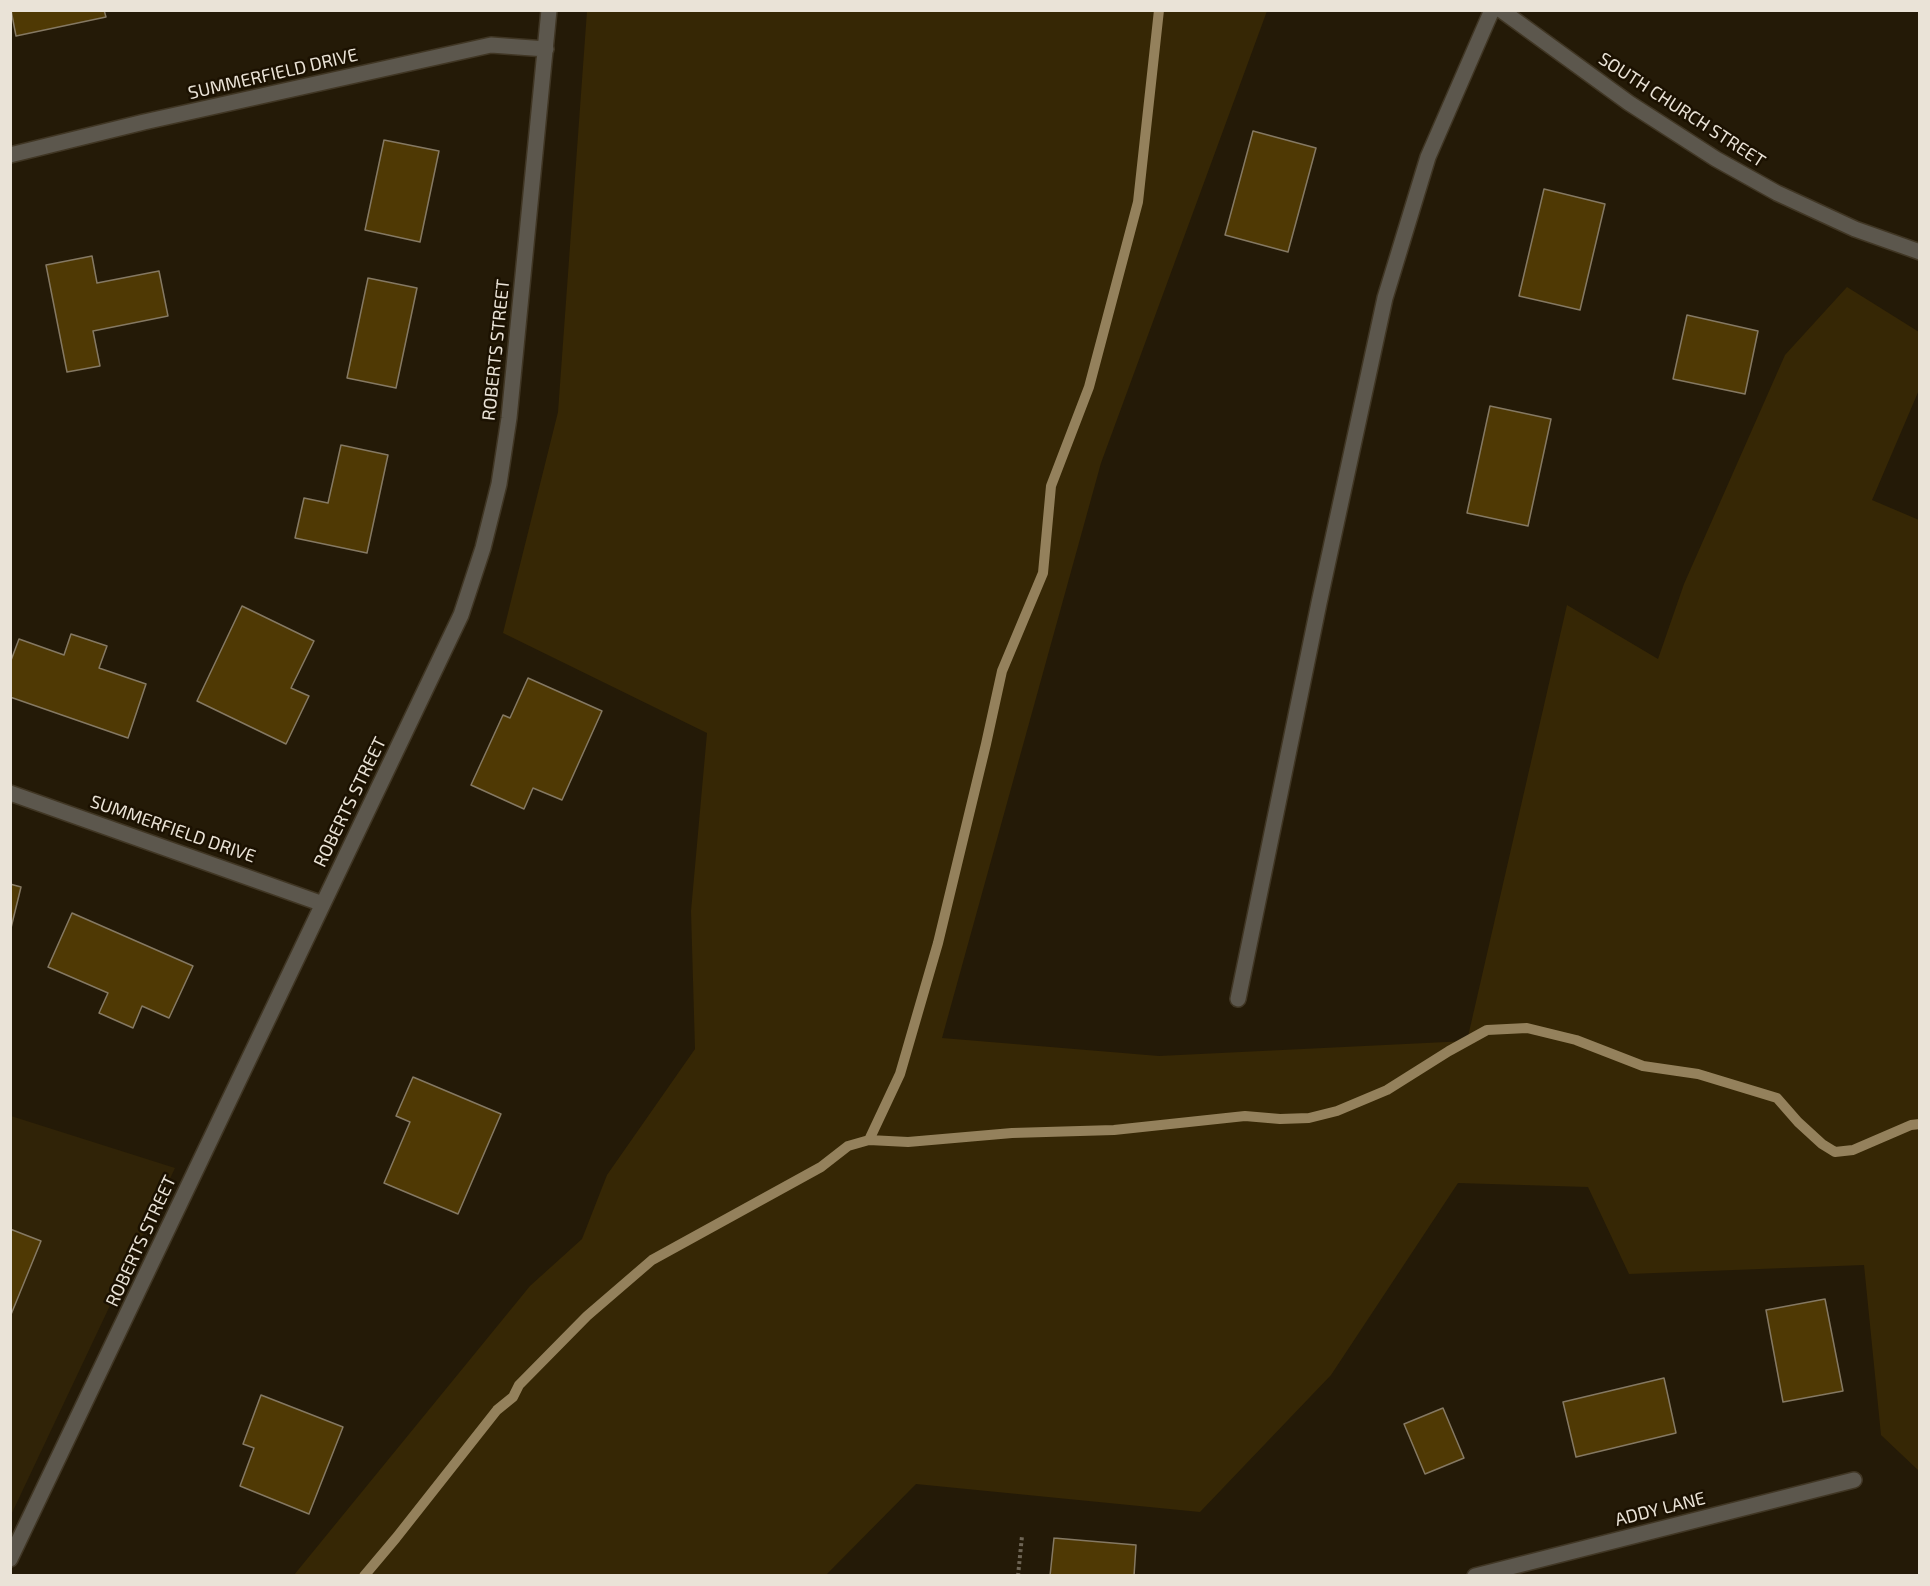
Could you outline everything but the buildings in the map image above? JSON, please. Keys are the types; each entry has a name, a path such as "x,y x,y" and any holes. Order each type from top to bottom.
{"street":[{"name":"ROBERTS STREET","path":"10,1559 461,615 483,548 499,484 509,418 549,10"},
{"path":"1238,999 1319,603 1386,298 1428,157 1492,10"},
{"name":"SOUTH CHURCH STREET","path":"1508,12 1629,102 1716,159 1777,193 1856,229 1920,252"},
{"name":"SUMMERFIELD DRIVE","path":"10,155 144,122 491,45 546,49"},
{"name":"SUMMERFIELD DRIVE","path":"10,793 323,904"},
{"name":"ADDY LANE","path":"1475,1575 1854,1480"}],"path":[{"path":"1018,1575 1022,1536"}],"shaded area":[{"path":"587,11 1267,11 1101,463 942,1038 1159,1056 1467,1041 1567,605 1658,659 1684,584 1785,355 1847,287 1919,332 1919,390 1872,500 1919,520 1919,1471 1881,1435 1864,1265 1629,1274 1588,1187 1458,1183 1331,1375 1200,1512 916,1484 826,1575 294,1575 530,1286 582,1239 607,1175 695,1049 691,911 707,733 503,633 558,412"},
{"path":"11,1116 175,1168 11,1515"}],"waterway":[{"path":"869,1140 900,1074 938,943 1002,671 1043,573 1051,486 1089,387 1138,202 1159,10"},
{"path":"364,1576 497,1410 513,1397 519,1385 587,1316 652,1260 821,1167 848,1146 869,1140 908,1142 1012,1133 1114,1130 1245,1116 1280,1119 1309,1118 1337,1111 1387,1090 1487,1030 1527,1028 1576,1040 1643,1066 1698,1074 1777,1098 1798,1122 1822,1144 1835,1152 1853,1150 1911,1125 1920,1124"}]}
